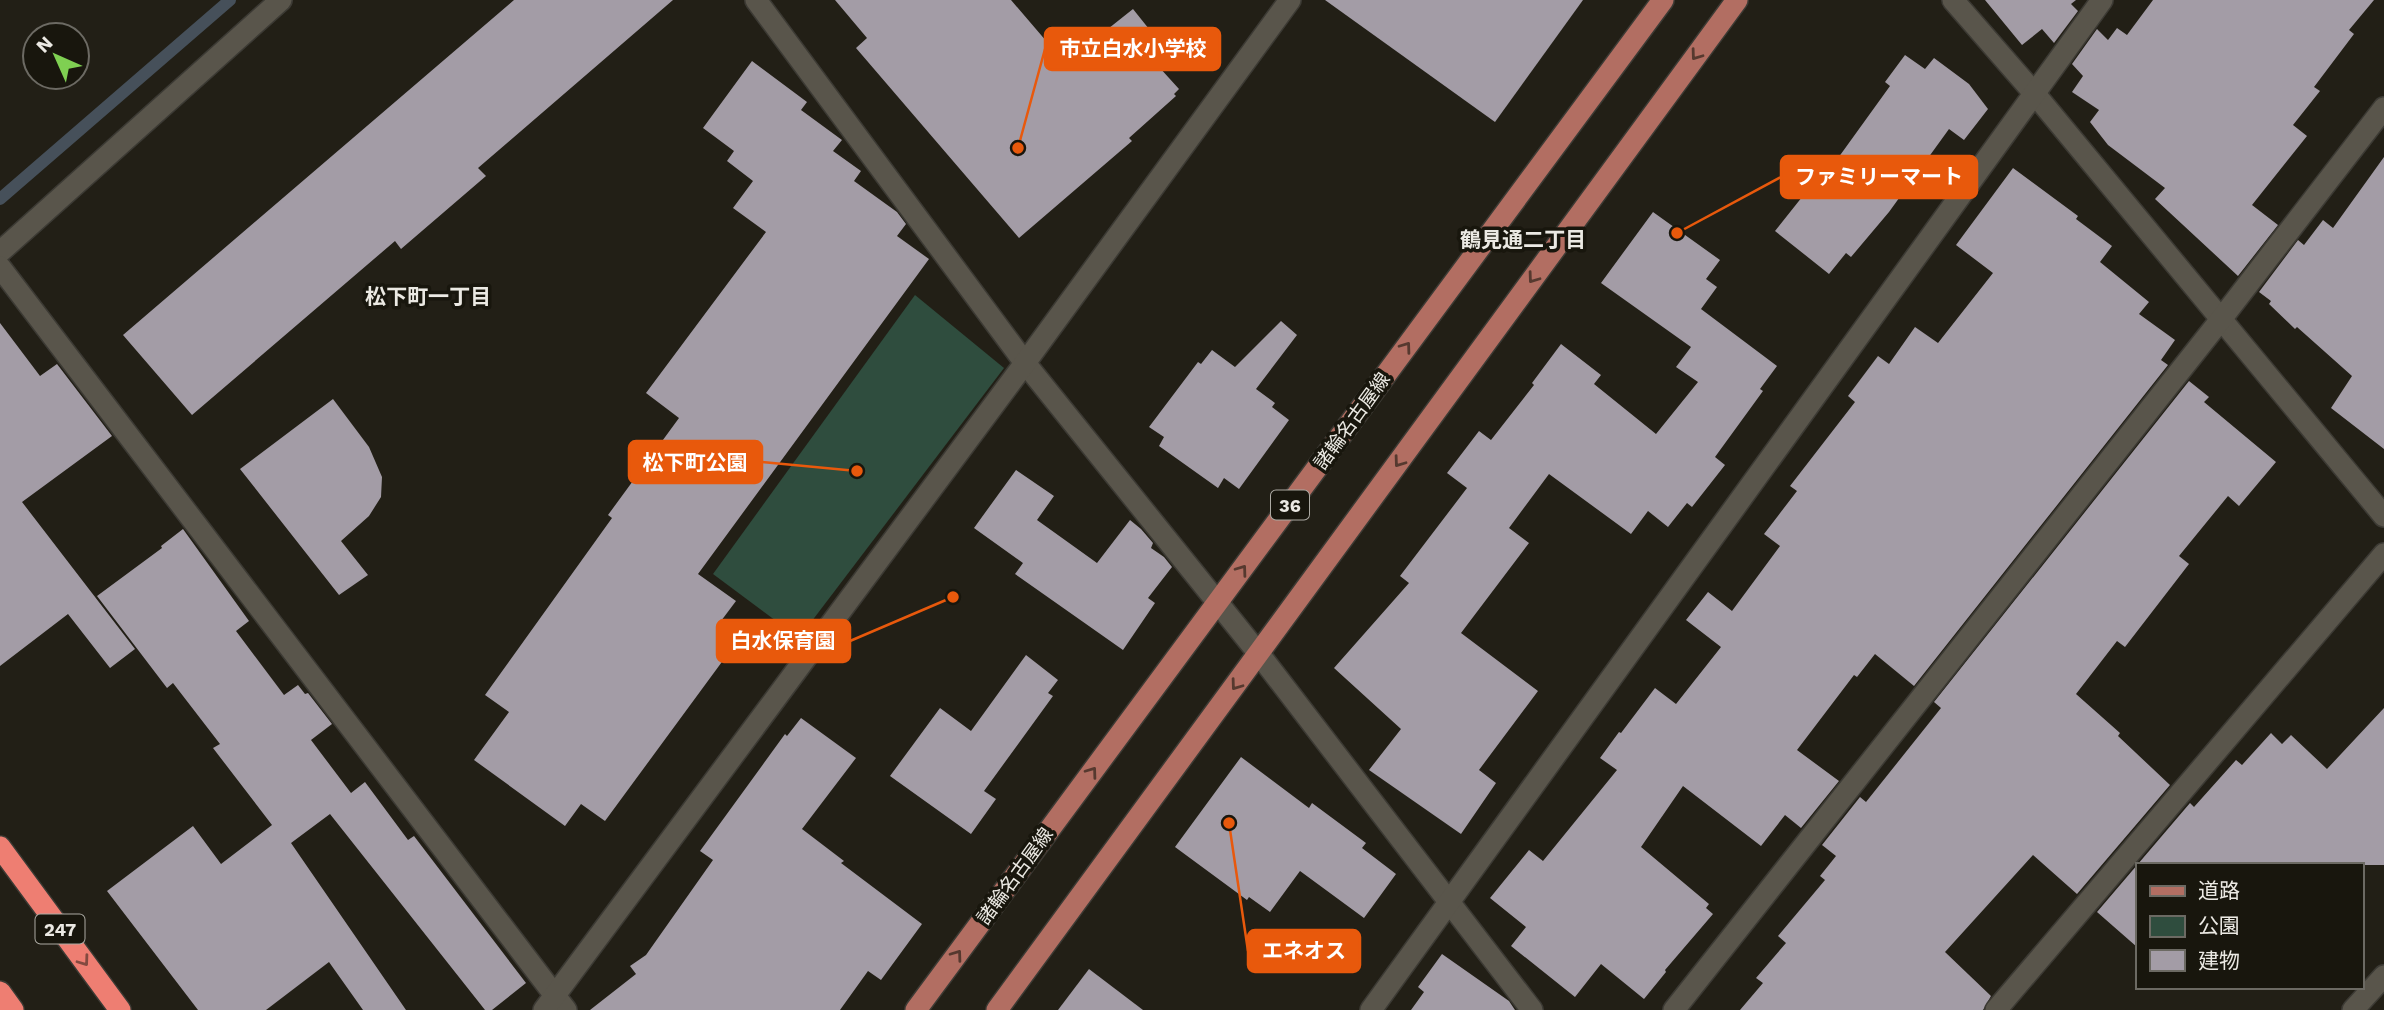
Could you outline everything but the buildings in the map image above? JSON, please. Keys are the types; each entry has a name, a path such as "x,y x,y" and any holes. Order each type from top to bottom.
{"highway":[{"name":"247","path":"0,847 120,1010"},
{"path":"0,992 13,1010"}],"main road":[{"name":"諸輪名古屋線","path":"916,1010 1663,0"},
{"path":"997,1010 1737,0"}],"street":[{"path":"0,252 281,0"},
{"path":"755,0 1025,363 1259,654 1532,1010"},
{"path":"0,267 555,1005 1290,0"},
{"path":"1953,0 2222,318 2384,516"},
{"path":"1371,1010 2102,0"},
{"path":"1674,1010 2222,318 2384,108"},
{"path":"1996,1010 2384,554"},
{"path":"2353,1010 2384,976"}],"green space":[{"path":"915,295 1004,368 799,638 713,574"}],"waterway":[{"path":"0,199 230,0"}],"place":[{"name":"市立白水小学校","path":"1018,148"},
{"name":"ファミリーマート","path":"1677,233"},
{"name":"松下町公園","path":"857,471"},
{"name":"白水保育園","path":"953,597"},
{"name":"エネオス","path":"1229,823"}],"district":[{"name":"鶴見通二丁目","path":"1523,239"},
{"name":"松下町一丁目","path":"428,296"}]}
